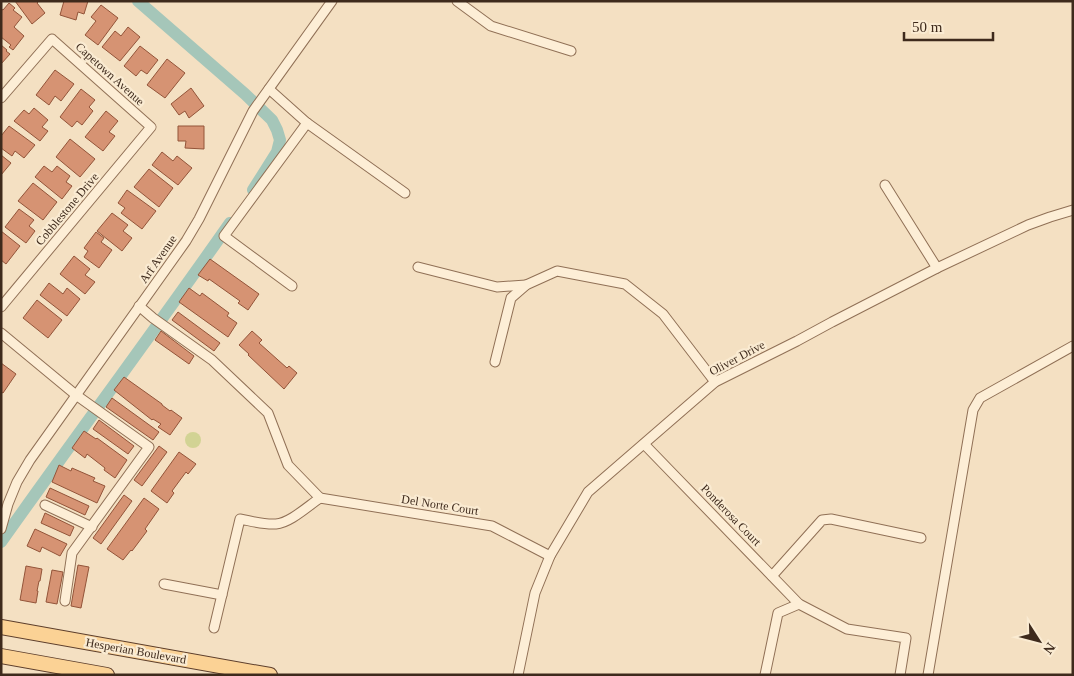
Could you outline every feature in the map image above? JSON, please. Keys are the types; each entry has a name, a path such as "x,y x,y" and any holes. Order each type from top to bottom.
{"main road":[{"name":"Hesperian Boulevard","path":"1,627 270,675"},
{"path":"1,656 107,675"}],"street":[{"name":"Arf Avenue","path":"1,529 8,504 30,460 186,241 253,111 332,1"},
{"path":"457,1 491,26 571,51"},
{"name":"Capetown Avenue","path":"1,98 52,39 151,127"},
{"path":"269,89 307,123 405,193"},
{"path":"292,286 224,236 307,123"},
{"name":"Cobblestone Drive","path":"1,307 151,127"},
{"path":"885,185 936,268"},
{"name":"Oliver Drive","path":"518,675 535,593 550,556 588,492 715,382 936,268 1028,225 1073,210"},
{"path":"418,267 496,287 526,285"},
{"path":"495,362 512,298 526,285 557,271 625,284 662,314 715,382"},
{"path":"140,306 212,360 268,413 288,465 320,498 283,523 267,524 240,519 214,628"},
{"path":"1,333 76,395 149,447 72,553 65,601"},
{"path":"928,675 973,410 980,398 1073,346"},
{"name":"Ponderosa Court","path":"644,444 799,604 846,629 906,638 900,675"},
{"name":"Del Norte Court","path":"320,498 492,526 550,556"},
{"path":"45,505 92,526"},
{"path":"772,576 822,520 831,519 921,538"},
{"path":"164,584 222,595"},
{"path":"765,675 778,614 799,604"}],"green space":[{"path":"193,432 199,434 201,440 199,446 193,448 187,446 185,440 187,434"}],"building":[{"path":"15,1 39,1 37,3 45,13 32,24"},
{"path":"64,1 88,1 84,14 78,12 76,20 60,15"},
{"path":"9,3 15,8 13,10 22,17 14,27 24,36 13,50 9,47 11,45 1,37 1,9 3,10"},
{"path":"101,5 118,18 98,45 85,35 96,21 91,17"},
{"path":"128,27 140,37 120,61 102,47 115,31 121,36"},
{"path":"1,45 10,54 1,64"},
{"path":"140,46 158,60 147,74 141,70 136,76 124,66"},
{"path":"167,59 185,73 165,98 147,85"},
{"path":"55,70 74,84 61,101 55,96 49,105 36,95"},
{"path":"191,88 204,106 189,118 185,111 179,115 171,104"},
{"path":"81,89 95,100 89,107 93,111 82,125 77,121 72,127 60,117"},
{"path":"34,108 48,120 42,127 48,131 40,141 14,121 24,110 29,114"},
{"path":"106,111 118,121 109,132 115,136 103,151 85,137"},
{"path":"9,126 35,145 24,158 15,151 12,156 1,148 1,136"},
{"path":"178,126 204,126 204,149 185,148 186,141 178,141"},
{"path":"70,139 95,159 80,177 56,157"},
{"path":"162,152 173,161 177,156 192,168 178,185 152,165"},
{"path":"1,155 11,163 1,175"},
{"path":"44,166 52,172 57,166 70,176 66,182 72,186 62,199 35,177"},
{"path":"149,169 173,188 159,207 134,187"},
{"path":"33,183 57,202 43,220 18,201"},
{"path":"127,190 156,211 142,229 121,213 125,208 118,203"},
{"path":"19,209 34,220 29,226 35,231 26,243 5,227"},
{"path":"112,213 128,225 123,231 132,238 122,251 97,231"},
{"path":"1,231 20,246 6,264 1,260"},
{"path":"96,232 104,238 101,242 112,250 99,268 84,257 88,251 84,248"},
{"path":"74,256 90,269 85,275 95,282 85,294 60,274"},
{"path":"210,259 259,294 248,310 238,303 240,301 209,279 208,281 198,275"},
{"path":"49,283 63,294 67,288 80,299 67,316 40,295"},
{"path":"189,288 200,296 202,293 229,313 227,316 237,323 228,337 179,302"},
{"path":"37,300 62,320 48,338 23,318"},
{"path":"178,312 220,343 214,351 172,320"},
{"path":"161,331 194,356 189,364 155,340"},
{"path":"252,331 262,340 259,343 287,368 289,366 297,373 284,389 239,345"},
{"path":"1,363 16,374 3,393 1,392"},
{"path":"124,377 182,418 170,435 158,427 161,424 152,420 114,390"},
{"path":"112,398 159,432 153,440 106,407"},
{"path":"99,420 134,446 128,454 93,429"},
{"path":"84,431 127,460 115,478 87,454 85,458 72,448"},
{"path":"159,446 167,452 142,486 134,480"},
{"path":"179,452 196,464 188,474 186,472 172,491 174,493 167,503 151,491"},
{"path":"59,465 71,471 72,468 95,478 93,481 105,486 97,503 52,482"},
{"path":"50,488 89,506 85,515 46,497"},
{"path":"124,495 132,501 101,544 93,538"},
{"path":"144,498 159,509 145,529 147,531 123,560 107,549"},
{"path":"45,513 74,527 70,536 41,523"},
{"path":"35,529 67,544 60,556 42,547 40,552 27,546"},
{"path":"78,565 89,567 81,608 71,606"},
{"path":"26,566 42,569 36,603 20,600"},
{"path":"52,570 63,572 57,604 46,602"}],"waterway":[{"path":"138,1 245,94 272,120 280,140 277,152 253,190"},
{"path":"1,542 230,223"}]}
